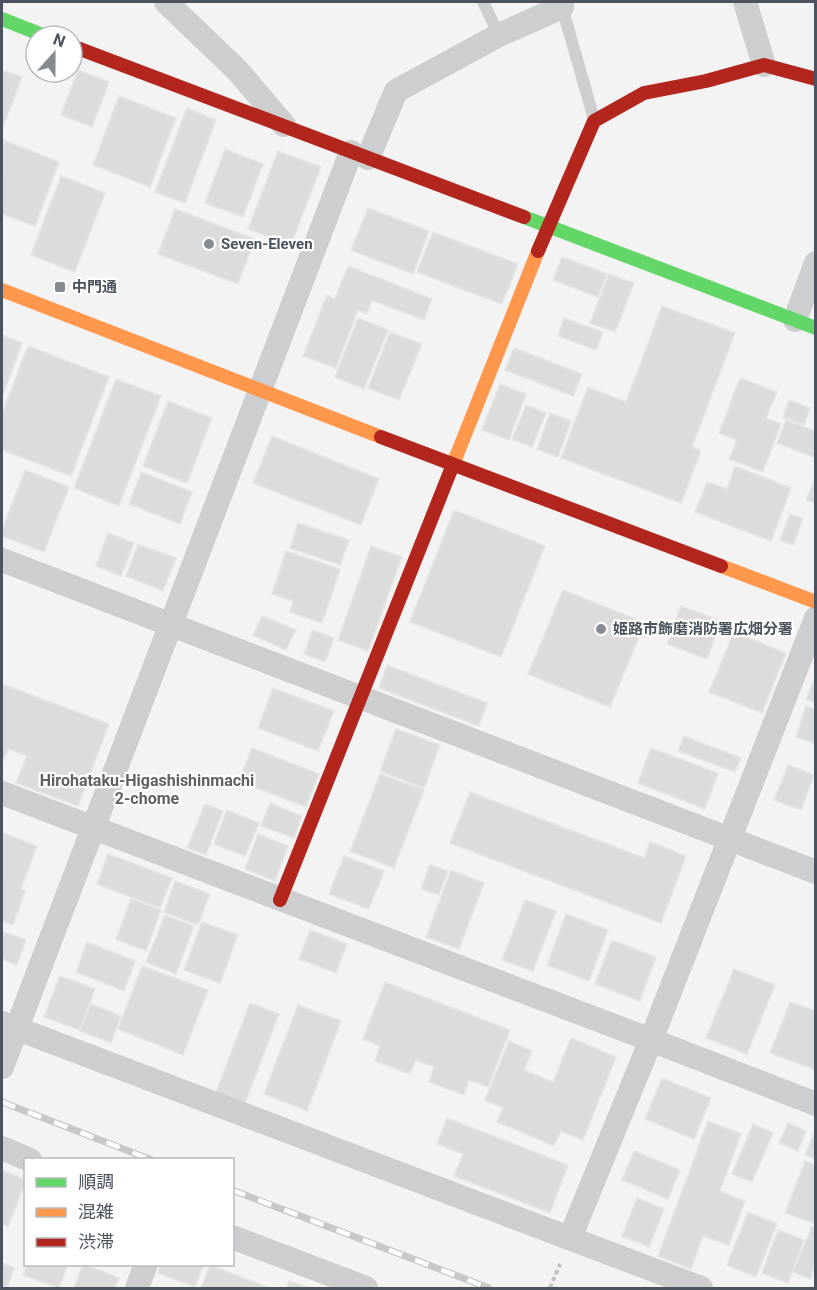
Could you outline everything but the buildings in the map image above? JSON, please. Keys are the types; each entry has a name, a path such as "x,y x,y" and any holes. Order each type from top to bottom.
{"street":[{"path":"166,2 237,70 286,127"},
{"path":"744,2 764,65"},
{"path":"2,1067 9,1026 93,828 260,389 359,155 396,91 499,35 563,4"},
{"path":"2,19 24,28"},
{"path":"84,51 805,324 816,263"},
{"path":"280,900 548,227 594,121 644,93 706,81 764,65 816,79"},
{"path":"2,290 453,465 816,602"},
{"path":"2,560 816,872"},
{"path":"570,1238 651,1040 816,618"},
{"path":"2,793 816,1104"},
{"path":"9,1026 701,1288"},
{"path":"2,1149 25,1158"},
{"path":"234,1238 338,1283 366,1288"},
{"path":"137,1288 145,1266"}],"lane":[{"path":"483,2 499,35"},
{"path":"563,4 594,121"}],"railway":[{"path":"2,1102 147,1158"},
{"path":"234,1191 489,1288"}],"traffic: fast":[{"path":"2,19 24,28"},
{"path":"524,217 816,328"}],"traffic: slow":[{"path":"450,472 538,251"},
{"path":"2,290 381,437"},
{"path":"721,566 816,602"}],"traffic: jam":[{"path":"84,51 524,217"},
{"path":"538,251 594,121 644,93 706,81 764,65 816,79"},
{"path":"381,437 721,566"},
{"path":"280,900 450,472"}],"place":[{"name":"Seven-Eleven","path":"209,244"},
{"name":"中門通","path":"60,287"},
{"name":"姫路市飾磨消防署広畑分署","path":"601,629"}],"district":[{"name":"Hirohataku-Higashishinmachi 2-chome","path":"147,789"}]}
